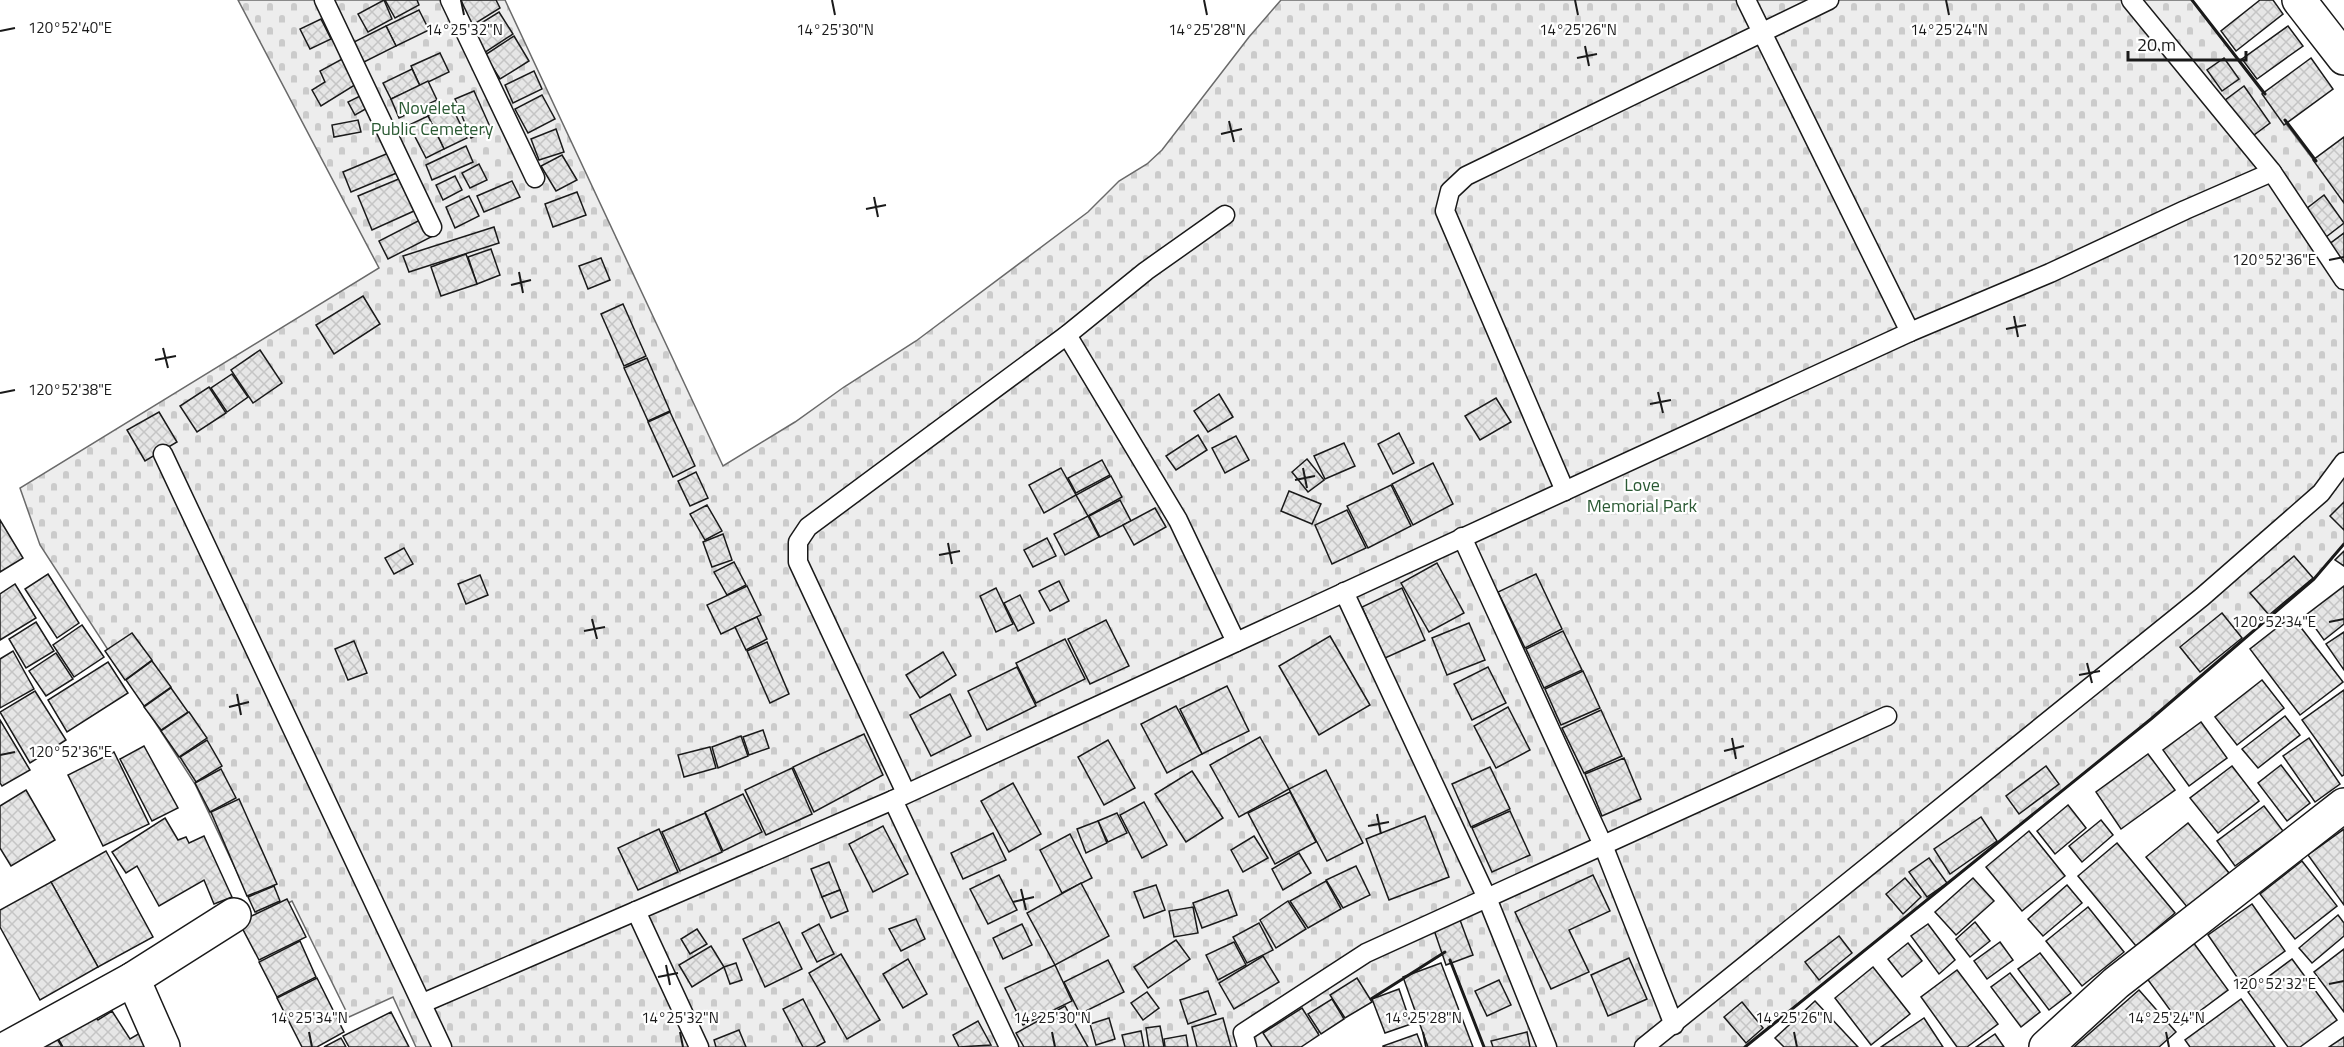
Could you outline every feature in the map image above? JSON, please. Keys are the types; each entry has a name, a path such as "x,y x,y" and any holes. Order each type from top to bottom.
{"street":[{"path":"2299,0 2344,58"},
{"path":"2049,1046 2116,983 2344,805"},
{"path":"9,1047 133,979 234,915"},
{"path":"133,979 164,1047"}],"lane":[{"path":"324,0 432,227"},
{"path":"450,0 535,178"},
{"path":"1746,0 1910,332"},
{"path":"1565,491 1445,211 1450,191 1466,176 1829,0"},
{"path":"2131,0 2272,172 2344,280"},
{"path":"423,1003 899,797 1910,332 2050,273 2272,172"},
{"path":"1009,1047 798,562 798,542 808,527 1067,335 1146,271 1226,215"},
{"path":"1067,335 1178,520 1236,642"},
{"path":"163,454 442,1047"},
{"path":"1644,1047 2202,597 2321,493 2344,462"},
{"path":"1462,537 1604,845 1674,1025"},
{"path":"1344,592 1487,898 1547,1047"},
{"path":"1247,1047 1243,1033 1366,953 1887,716"},
{"path":"636,911 699,1047"}],"green space":[{"name":"Love Memorial Park","path":"238,0 505,0 723,466 795,422 844,387 916,341 1088,212 1119,181 1147,164 1162,150 1249,37 1281,0 2192,0 2344,200 2344,544 2314,579 2151,719 1745,1047 1484,1047 1447,951 1295,1047 416,1047 393,997 349,1017 292,901 259,918 195,784 40,545 20,488 379,268"}],"building":[{"path":"384,0 392,19 368,32 358,14"},
{"path":"385,0 417,0 419,5 395,18"},
{"path":"455,0 496,0 500,8 471,26"},
{"path":"2260,0 2273,0 2283,14 2236,51 2221,31"},
{"path":"419,10 429,30 396,46 386,26"},
{"path":"499,12 513,34 484,53 470,30"},
{"path":"321,19 331,39 310,49 300,29"},
{"path":"386,26 396,46 364,62 354,42"},
{"path":"2288,26 2303,46 2257,79 2242,59"},
{"path":"514,36 529,61 500,79 485,55"},
{"path":"440,53 449,72 420,86 411,66"},
{"path":"344,58 358,83 321,106 312,90 325,82 320,71"},
{"path":"2224,58 2239,79 2222,91 2207,70"},
{"path":"2311,58 2333,89 2284,125 2262,94"},
{"path":"412,69 420,86 391,99 383,83"},
{"path":"534,71 542,89 513,103 505,85"},
{"path":"428,81 437,100 399,118 391,99"},
{"path":"2244,86 2270,123 2250,138 2224,101"},
{"path":"474,91 491,129 471,138 455,99"},
{"path":"364,94 371,106 355,115 348,102"},
{"path":"542,95 555,119 528,133 515,109"},
{"path":"451,105 467,138 444,149 428,116"},
{"path":"428,116 444,149 426,158 409,125"},
{"path":"358,120 361,132 334,137 332,125"},
{"path":"556,129 564,152 539,160 531,139"},
{"path":"2344,137 2344,203 2313,160"},
{"path":"466,146 473,162 432,180 426,165"},
{"path":"391,152 399,172 351,192 343,172"},
{"path":"562,155 577,180 556,191 541,166"},
{"path":"479,164 487,180 470,188 462,173"},
{"path":"455,176 462,190 443,200 436,185"},
{"path":"401,178 414,211 372,230 358,196"},
{"path":"512,181 520,197 484,212 477,196"},
{"path":"577,192 586,215 553,227 545,204"},
{"path":"2324,195 2344,223 2326,237 2306,209"},
{"path":"469,196 479,216 455,228 446,207"},
{"path":"422,219 431,237 388,259 379,241"},
{"path":"494,227 499,243 409,272 403,256"},
{"path":"2344,233 2344,267 2328,245"},
{"path":"491,249 500,275 477,284 468,257"},
{"path":"466,254 477,284 441,296 431,267"},
{"path":"601,258 610,280 588,289 579,266"},
{"path":"363,296 380,324 334,354 316,325"},
{"path":"623,304 646,356 624,366 601,314"},
{"path":"260,350 282,383 253,403 231,370"},
{"path":"647,358 670,411 648,421 624,368"},
{"path":"232,374 248,397 227,412 211,388"},
{"path":"209,387 226,413 197,432 180,406"},
{"path":"1219,394 1233,417 1208,432 1194,411"},
{"path":"1496,398 1511,422 1480,440 1465,416"},
{"path":"159,412 177,442 145,461 127,430"},
{"path":"670,412 695,466 673,477 648,422"},
{"path":"1399,433 1414,463 1393,474 1378,444"},
{"path":"1198,435 1207,450 1176,470 1166,456"},
{"path":"1236,436 1249,460 1225,473 1212,448"},
{"path":"1344,443 1355,466 1325,479 1314,456"},
{"path":"1307,459 1324,480 1308,492 1292,472"},
{"path":"1102,460 1110,475 1076,493 1068,478"},
{"path":"1433,463 1453,504 1413,525 1392,484"},
{"path":"1061,468 1076,495 1044,513 1029,485"},
{"path":"696,472 708,498 690,506 678,481"},
{"path":"1111,476 1122,497 1088,516 1076,495"},
{"path":"1391,485 1411,526 1368,548 1347,506"},
{"path":"1289,491 1321,504 1312,524 1281,511"},
{"path":"1120,500 1131,521 1100,537 1089,516"},
{"path":"2344,502 2344,530 2330,516"},
{"path":"707,505 722,531 705,540 690,514"},
{"path":"1155,508 1166,527 1134,545 1123,525"},
{"path":"1347,510 1366,548 1332,564 1315,525"},
{"path":"1088,516 1099,537 1065,555 1054,534"},
{"path":"0,520 23,558 0,572"},
{"path":"723,534 732,560 712,567 703,542"},
{"path":"1047,538 1056,556 1033,567 1024,550"},
{"path":"404,548 413,564 394,574 385,558"},
{"path":"2344,551 2344,566 2335,560"},
{"path":"2294,556 2313,578 2269,615 2250,593"},
{"path":"734,562 746,585 727,595 714,572"},
{"path":"1437,563 1464,613 1429,632 1401,583"},
{"path":"48,574 79,623 57,638 25,589"},
{"path":"1536,574 1562,629 1525,648 1498,592"},
{"path":"480,575 488,595 466,604 458,584"},
{"path":"1059,581 1069,601 1050,611 1039,591"},
{"path":"15,584 36,618 0,640 0,594"},
{"path":"747,586 761,615 721,634 707,605"},
{"path":"2344,586 2344,624 2324,640 2306,615"},
{"path":"996,588 1013,624 996,632 980,596"},
{"path":"1402,588 1425,640 1385,658 1362,607"},
{"path":"1020,595 1034,623 1018,631 1004,603"},
{"path":"2222,613 2242,638 2200,672 2180,647"},
{"path":"2292,616 2343,682 2300,715 2250,649"},
{"path":"757,617 767,639 746,650 735,627"},
{"path":"1106,620 1129,666 1090,684 1068,639"},
{"path":"36,622 54,651 26,668 9,639"},
{"path":"1469,623 1485,660 1447,675 1432,638"},
{"path":"82,625 104,657 74,677 53,645"},
{"path":"1563,631 1582,670 1544,688 1526,649"},
{"path":"2344,632 2344,670 2326,644"},
{"path":"132,633 152,660 125,680 105,651"},
{"path":"1330,636 1370,705 1319,735 1279,666"},
{"path":"1065,639 1085,679 1036,703 1016,663"},
{"path":"354,641 367,673 348,680 335,649"},
{"path":"767,642 789,694 770,703 747,651"},
{"path":"13,651 34,689 0,708 0,659"},
{"path":"943,652 956,675 920,698 906,675"},
{"path":"56,653 73,679 46,696 29,671"},
{"path":"152,661 171,687 144,706 126,680"},
{"path":"108,662 128,693 67,732 48,700"},
{"path":"1017,667 1036,706 987,730 968,691"},
{"path":"1488,667 1506,703 1472,720 1454,684"},
{"path":"1583,671 1600,708 1561,725 1545,689"},
{"path":"2262,680 2284,708 2237,745 2215,717"},
{"path":"1227,686 1249,731 1202,754 1180,709"},
{"path":"171,688 188,712 161,730 144,707"},
{"path":"2344,690 2344,775 2342,776 2302,720"},
{"path":"35,691 66,740 30,763 0,712"},
{"path":"950,694 971,736 931,756 910,715"},
{"path":"1176,706 1202,754 1167,773 1141,724"},
{"path":"1508,707 1530,750 1496,768 1474,726"},
{"path":"1601,710 1622,756 1584,773 1562,728"},
{"path":"189,712 207,738 179,757 161,731"},
{"path":"2285,716 2300,735 2258,768 2242,749"},
{"path":"0,720 30,770 2,786 0,783"},
{"path":"2201,722 2227,758 2189,786 2163,750"},
{"path":"763,730 769,748 749,755 743,737"},
{"path":"864,734 883,775 814,812 793,767"},
{"path":"741,736 748,756 718,768 712,747"},
{"path":"1260,737 1289,789 1239,817 1210,765"},
{"path":"2309,738 2340,784 2315,802 2283,756"},
{"path":"207,740 222,766 196,782 180,757"},
{"path":"1108,740 1135,788 1104,805 1078,757"},
{"path":"144,746 178,808 152,821 120,759"},
{"path":"710,747 716,768 684,777 678,755"},
{"path":"114,752 149,824 103,846 68,775"},
{"path":"2148,754 2175,790 2121,829 2096,792"},
{"path":"1624,758 1641,799 1602,816 1585,774"},
{"path":"2281,765 2310,803 2287,821 2258,783"},
{"path":"2046,766 2059,784 2019,814 2006,796"},
{"path":"2232,766 2259,801 2218,833 2190,798"},
{"path":"1490,767 1510,809 1471,827 1452,784"},
{"path":"792,768 812,814 766,835 745,790"},
{"path":"221,769 236,798 210,812 195,783"},
{"path":"1326,770 1363,843 1327,861 1289,789"},
{"path":"1192,771 1223,818 1186,842 1155,794"},
{"path":"1013,783 1041,834 1009,852 981,801"},
{"path":"26,790 55,840 11,866 0,848 0,806"},
{"path":"1290,792 1316,842 1275,864 1248,813"},
{"path":"743,794 762,832 723,851 705,812"},
{"path":"239,799 277,884 247,896 211,812"},
{"path":"1144,802 1167,845 1142,858 1120,815"},
{"path":"2068,805 2086,828 2055,854 2037,831"},
{"path":"2264,806 2283,831 2235,866 2217,841"},
{"path":"1510,811 1530,855 1492,872 1472,828"},
{"path":"705,813 722,852 680,871 662,832"},
{"path":"1117,813 1127,833 1108,842 1098,821"},
{"path":"1425,816 1449,877 1389,900 1366,839"},
{"path":"1981,817 1997,841 1950,874 1934,849"},
{"path":"165,818 178,840 186,837 189,843 204,836 232,897 214,904 204,880 159,906 137,866 126,873 112,852"},
{"path":"2101,820 2113,835 2082,862 2069,846"},
{"path":"1098,821 1107,843 1086,853 1077,829"},
{"path":"2188,823 2229,873 2188,908 2146,857"},
{"path":"883,826 908,874 873,892 849,844"},
{"path":"659,829 678,872 638,890 618,848"},
{"path":"2344,829 2344,905 2308,855"},
{"path":"2029,831 2065,876 2022,911 1986,867"},
{"path":"993,833 1006,860 963,879 951,853"},
{"path":"1070,834 1092,878 1062,893 1040,850"},
{"path":"1254,836 1268,858 1243,872 1231,850"},
{"path":"2117,843 2175,913 2136,946 2078,876"},
{"path":"106,851 153,937 98,967 51,882"},
{"path":"1299,853 1311,873 1283,890 1272,869"},
{"path":"1929,858 1947,883 1927,897 1909,872"},
{"path":"2302,861 2337,906 2295,939 2260,894"},
{"path":"829,862 840,890 822,897 811,869"},
{"path":"1356,866 1370,895 1343,908 1326,880"},
{"path":"999,875 1017,910 988,924 970,889"},
{"path":"1593,875 1610,911 1569,930 1589,972 1551,989 1515,912"},
{"path":"1905,878 1921,897 1903,914 1886,894"},
{"path":"1973,878 1994,901 1956,935 1935,912"},
{"path":"1326,881 1341,909 1308,928 1290,901"},
{"path":"51,882 98,967 40,1000 0,927 0,910"},
{"path":"1081,883 1109,936 1055,965 1027,913"},
{"path":"1156,885 1165,910 1144,918 1134,892"},
{"path":"2067,885 2082,903 2043,936 2028,919"},
{"path":"274,886 280,901 255,912 248,897"},
{"path":"840,890 848,911 831,918 822,897"},
{"path":"1228,890 1237,915 1202,928 1193,903"},
{"path":"287,899 306,937 259,960 239,922"},
{"path":"1288,901 1306,929 1276,948 1260,920"},
{"path":"2252,904 2285,951 2241,983 2208,935"},
{"path":"1193,907 1198,933 1174,937 1169,911"},
{"path":"2088,907 2124,952 2082,986 2046,941"},
{"path":"2338,915 2344,923 2344,936 2312,963 2299,948"},
{"path":"916,919 925,939 901,951 889,929"},
{"path":"1460,920 1473,955 1446,965 1434,930"},
{"path":"779,922 802,969 765,987 743,939"},
{"path":"1975,922 1990,941 1970,957 1956,939"},
{"path":"1259,923 1273,950 1247,963 1233,937"},
{"path":"819,924 834,954 817,962 802,933"},
{"path":"1022,924 1032,945 1003,959 993,938"},
{"path":"1928,924 1955,960 1939,974 1911,936"},
{"path":"697,929 707,944 690,954 681,939"},
{"path":"1839,936 1852,953 1819,980 1805,962"},
{"path":"2190,938 2228,990 2181,1025 2143,973"},
{"path":"1176,940 1190,959 1148,988 1134,967"},
{"path":"300,941 316,977 277,997 259,962"},
{"path":"1234,942 1246,965 1218,980 1206,955"},
{"path":"2000,942 2013,960 1987,979 1974,961"},
{"path":"1908,943 1922,961 1902,977 1888,959"},
{"path":"711,946 724,967 692,987 679,965"},
{"path":"2344,949 2344,1012 2314,972"},
{"path":"2040,953 2071,993 2049,1010 2018,969"},
{"path":"841,954 880,1020 847,1039 809,973"},
{"path":"1263,956 1279,982 1234,1009 1219,983"},
{"path":"1629,958 1647,999 1608,1016 1591,975"},
{"path":"908,959 927,994 903,1008 883,974"},
{"path":"2292,959 2337,1020 2300,1047 2288,1047 2248,992"},
{"path":"1108,960 1124,992 1080,1014 1064,982"},
{"path":"736,963 742,980 730,984 724,967"},
{"path":"1441,963 1473,1047 1428,1047 1403,977"},
{"path":"1055,965 1072,1001 1023,1025 1005,988"},
{"path":"1873,967 1910,1014 1871,1045 1835,998"},
{"path":"1957,970 1998,1024 1967,1047 1957,1047 1921,997"},
{"path":"2010,973 2040,1012 2021,1027 1991,987"},
{"path":"317,978 344,1032 317,1047 302,1047 277,998"},
{"path":"1357,978 1372,1002 1345,1018 1330,995"},
{"path":"1499,980 1511,1005 1487,1016 1475,991"},
{"path":"1399,989 1411,1024 1385,1033 1372,999"},
{"path":"2139,990 2176,1032 2159,1047 2074,1047"},
{"path":"1208,991 1216,1014 1188,1024 1180,1000"},
{"path":"1147,992 1159,1008 1143,1020 1131,1003"},
{"path":"803,999 825,1042 816,1047 803,1047 783,1009"},
{"path":"1332,999 1344,1019 1321,1034 1308,1014"},
{"path":"2241,999 2275,1047 2190,1047 2185,1040"},
{"path":"1815,1001 1858,1047 1784,1047 1775,1038"},
{"path":"1742,1002 1763,1028 1746,1043 1724,1017"},
{"path":"1065,1006 1088,1047 1024,1047 1016,1033"},
{"path":"1302,1008 1319,1035 1301,1047 1272,1047 1263,1033"},
{"path":"112,1011 130,1039 140,1033 148,1047 63,1047 58,1038 95,1016 98,1020"},
{"path":"391,1012 409,1047 349,1047 343,1036"},
{"path":"1109,1018 1115,1039 1096,1045 1090,1024"},
{"path":"1223,1018 1231,1047 1197,1047 1192,1027"},
{"path":"1924,1018 1943,1047 1881,1047"},
{"path":"978,1021 991,1045 959,1047 953,1035"},
{"path":"1160,1026 1164,1047 1149,1047 1146,1028"},
{"path":"739,1030 746,1047 716,1047 714,1040"},
{"path":"1141,1031 1144,1047 1125,1047 1122,1035"},
{"path":"53,1032 62,1047 28,1047"},
{"path":"1527,1032 1530,1047 1493,1047 1491,1041"},
{"path":"1417,1034 1422,1047 1383,1047 1383,1046"},
{"path":"1995,1034 2004,1047 1976,1047"},
{"path":"1186,1035 1188,1047 1165,1047 1164,1039"},
{"path":"2344,1037 2344,1047 2329,1047"},
{"path":"341,1038 346,1047 324,1047"}],"wall":[{"path":"2192,0 2265,94"},
{"path":"2285,120 2316,161"},
{"path":"1745,1047 2151,719 2314,579 2344,544"},
{"path":"1371,999 1445,952"},
{"path":"1450,960 1484,1047"}],"park label":[{"name":"Noveleta Public Cemetery","path":"432,118"}]}
